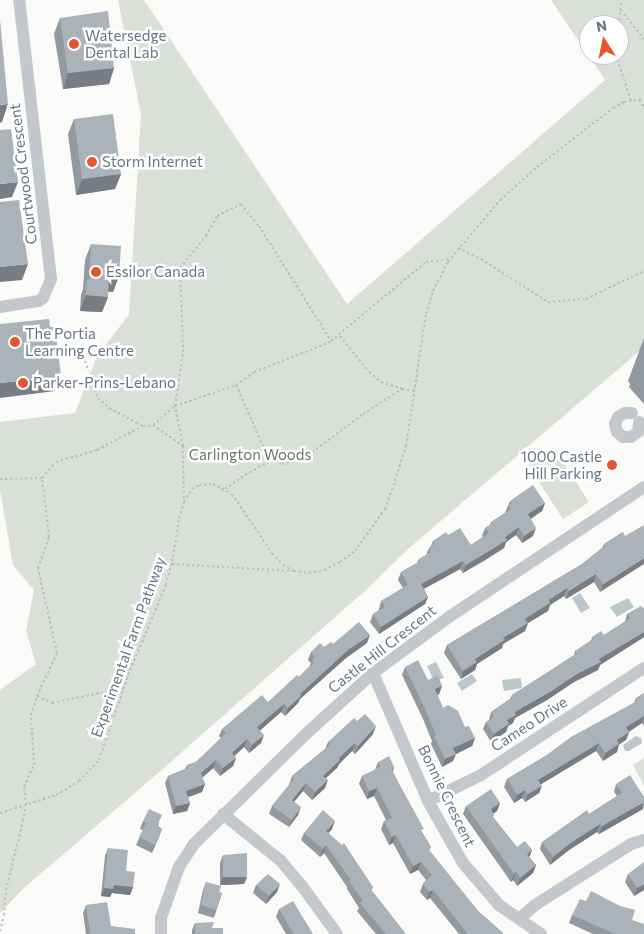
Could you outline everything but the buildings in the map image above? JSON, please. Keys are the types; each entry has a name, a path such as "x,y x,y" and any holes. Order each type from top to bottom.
{"street":[{"name":"Courtwood Crescent","path":"0,307 39,301 43,298 51,279 19,0"},
{"name":"Castle Hill Crescent","path":"161,934 161,918 179,867 194,844 223,814 373,673 449,617 644,487"},
{"name":"Cameo Drive","path":"428,801 481,775 644,668"},
{"name":"Bonnie Crescent","path":"373,673 428,801 463,863 499,905 541,934"},
{"path":"223,814 281,861 338,934"},
{"path":"519,919 535,905 630,844 644,840"}],"path":[{"path":"620,15 621,0"},
{"path":"621,10 644,40"},
{"path":"619,65 631,101"},
{"path":"172,564 309,573 324,570 340,562 355,550 369,534 385,509 395,481 406,446 426,314 433,291 451,258 500,200 537,167 613,108 631,101 644,99"},
{"path":"639,100 644,107"},
{"name":"Experimental Farm Pathway","path":"0,813 56,795 79,780 99,760 124,688 166,585 184,502 183,446 175,406 183,352 180,268 206,236 217,216 242,204 259,226 331,342"},
{"path":"458,248 481,259 548,302 586,299 644,271"},
{"path":"0,931 4,915 6,890 26,805 24,787 34,765 31,715 36,696 57,653 38,568 49,536 42,478 56,462 97,450 143,426 153,424 175,406 236,385 254,372 331,342 426,262 451,258"},
{"path":"340,336 369,372 381,382 414,391"},
{"path":"85,362 98,398 109,408 143,426"},
{"path":"236,385 267,454 282,464 304,458 363,414 402,389"},
{"path":"153,424 183,446"},
{"path":"225,489 274,459"},
{"path":"0,478 42,478"},
{"path":"184,502 192,489 199,485 213,484 225,489 247,514 272,553 283,565 294,571"},
{"path":"36,696 52,704 124,688"}],"green space":[{"name":"Carlington Woods","path":"118,0 144,0 347,304 605,80 595,65 629,65 629,15 579,15 579,41 551,0 644,0 644,347 408,549 367,589 157,774 25,887 0,913 0,690 36,664 26,631 34,590 13,565 0,490 0,422 75,413 98,354 129,315 141,114"},
{"path":"554,448 589,502 563,519 528,465"},
{"path":"644,758 644,786 633,765"}],"shaded area":[{"path":"580,593 590,608 581,613 572,598"},
{"path":"628,598 634,607 617,617 610,607"},
{"path":"436,662 444,678 434,681 427,666"},
{"path":"472,674 477,681 462,691 457,683"},
{"path":"521,678 522,688 504,691 502,680"},
{"path":"636,736 641,738 642,743 629,751 625,751 623,745"}],"place":[{"name":"Watersedge Dental Lab","path":"74,44"},
{"name":"Storm Internet","path":"92,162"},
{"name":"Essilor Canada","path":"96,272"},
{"name":"The Portia Learning Centre","path":"15,342"},
{"name":"Parker-Prins-Lebano","path":"23,383"},
{"name":"1000 Castle Hill Parking","path":"612,465"}]}
